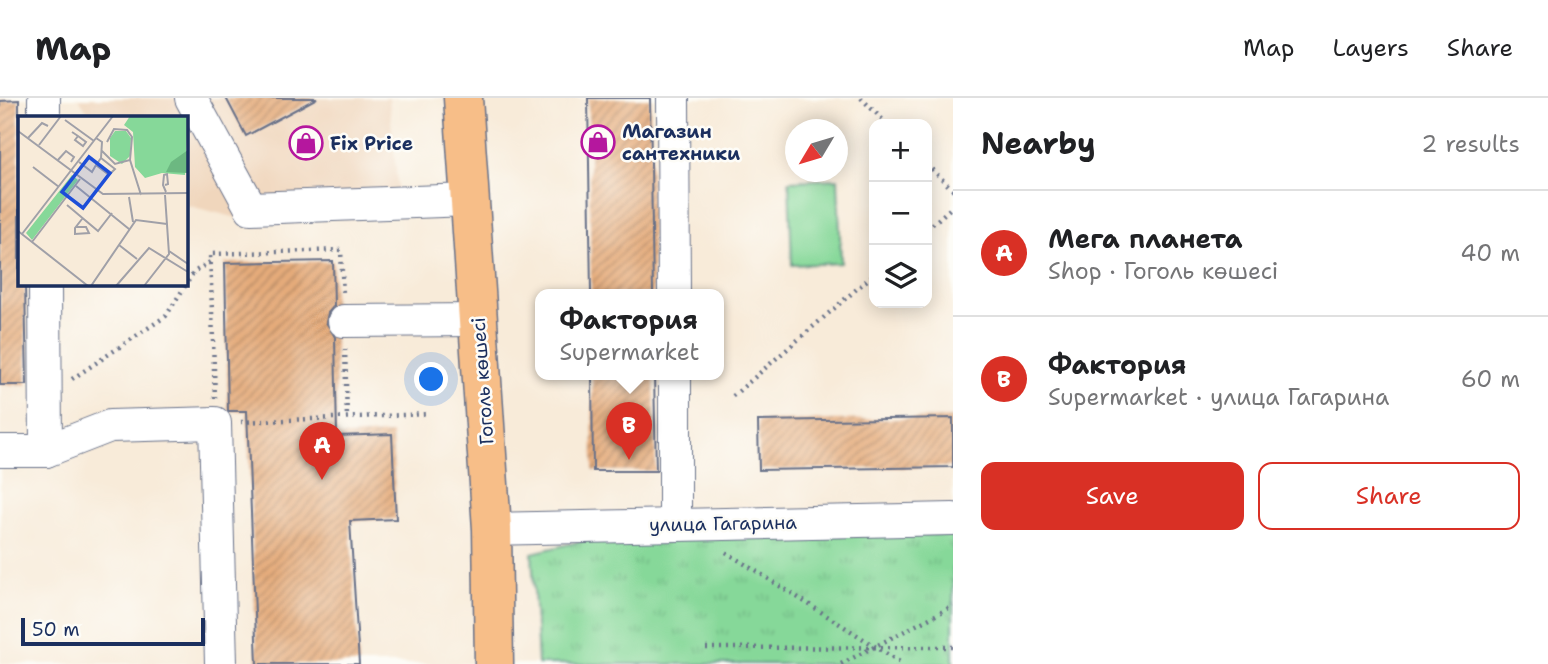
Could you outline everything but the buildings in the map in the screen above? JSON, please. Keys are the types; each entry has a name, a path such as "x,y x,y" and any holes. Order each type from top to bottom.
{"main road":[{"name":"Гоголь көшесі","path":"463,98 492,529 494,664"}],"street":[{"path":"44,98 44,116"},
{"path":"191,98 251,208 470,200"},
{"path":"673,98 674,289"},
{"path":"45,285 46,451"},
{"path":"344,321 478,320"},
{"path":"675,380 675,523"},
{"path":"0,451 46,451 110,426 215,423 221,664"},
{"name":"улица Гагарина","path":"492,529 953,519"}],"path":[{"path":"861,98 882,119"},
{"path":"932,169 953,190"},
{"path":"932,225 953,206"},
{"path":"347,418 341,250 210,254 215,423 347,418 428,414"},
{"path":"187,283 194,272 211,262"},
{"path":"733,396 869,278"},
{"path":"46,396 166,316 186,285"},
{"path":"724,551 903,664"},
{"path":"841,664 953,606"},
{"path":"706,648 953,647"}],"shaded area":[{"path":"79,98 389,98 399,202 245,220 187,205 187,116 90,116"}],"green space":[{"path":"789,182 838,182 841,263 792,265"},
{"path":"953,534 953,664 538,664 532,553 598,537"}],"place":[{"name":"Магазин сантехники","path":"598,142"},
{"name":"Fix Price","path":"306,143"},
{"name":"Фактория","path":"629,460"},
{"name":"Мега планета","path":"322,480"}]}
